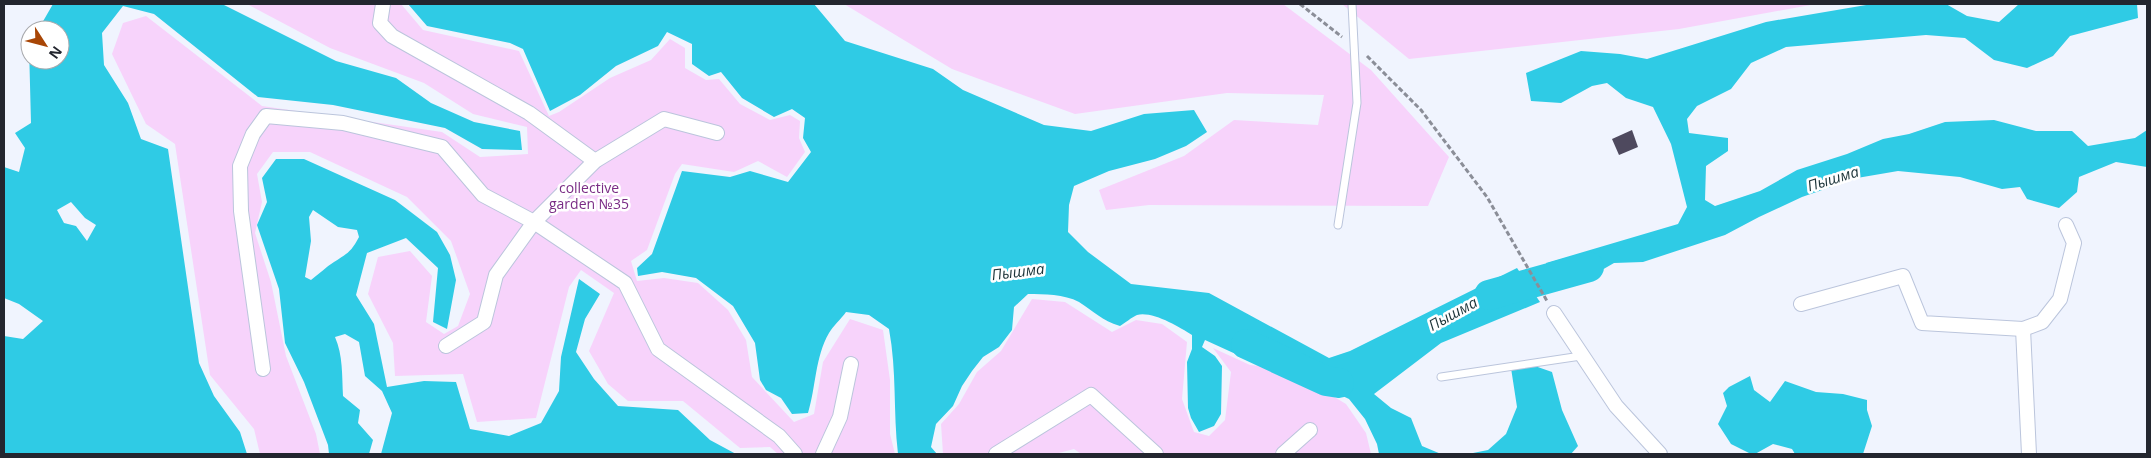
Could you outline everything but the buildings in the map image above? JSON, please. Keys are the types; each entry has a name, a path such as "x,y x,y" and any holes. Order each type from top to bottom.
{"street":[{"path":"382,4 380,23 392,36 530,112 595,161"},
{"path":"263,369 241,211 240,166 253,134 266,116 343,123 442,147 483,195 534,222 625,284 658,349 779,436 795,454"},
{"path":"446,346 484,322 496,275 534,222 595,161 664,119 717,133"},
{"path":"1801,304 1903,276 1922,323 2023,328 2042,322 2060,299 2074,243 2066,225"},
{"path":"1554,313 1616,406 1660,454"},
{"path":"2023,328 2029,454"},
{"path":"824,454 840,417 851,364"},
{"path":"996,454 1091,395 1156,454"},
{"path":"1283,454 1310,430"}],"lane":[{"path":"1338,225 1357,103 1352,4"},
{"path":"1441,377 1581,356"}],"path":[{"path":"1300,4 1365,55 1420,110 1488,197 1554,313"}],"green space":[{"name":"collective garden №35","path":"247,4 401,4 423,30 519,51 549,116 559,112 610,78 651,60 670,39 685,48 685,68 706,80 719,79 740,104 770,120 790,115 800,121 799,138 805,152 787,177 758,161 734,172 682,164 675,174 647,250 631,261 637,281 664,278 698,283 728,310 746,340 752,377 794,422 814,414 823,362 850,319 883,330 890,380 890,434 895,454 778,454 770,447 740,448 683,401 628,401 608,384 589,351 614,293 581,270 569,287 536,418 477,422 463,374 395,376 393,343 368,294 378,257 410,251 432,276 426,322 444,334 458,326 470,294 451,241 407,197 310,152 273,152 257,174 262,202 255,233 271,282 286,356 316,434 320,454 260,454 254,429 210,375 175,144 146,124 112,54 123,23 146,16 262,106 442,132 480,157 528,154 527,127 473,114 424,83 330,48"},
{"path":"844,4 1283,4 1371,70 1449,157 1428,206 1149,205 1106,210 1099,190 1184,156 1234,120 1318,125 1324,95 1227,93 1075,114 952,69"},
{"path":"1342,4 1816,4 1679,29 1409,59"},
{"path":"1032,299 1065,302 1112,332 1136,320 1162,324 1187,342 1182,399 1194,432 1209,436 1225,420 1231,372 1213,348 1250,365 1288,369 1346,404 1366,433 1371,454 1081,454 1074,449 1055,454 943,454 941,424 959,404 977,372 1001,351"}],"water":[{"path":"53,4 222,4 336,61 396,78 431,103 474,122 520,131 522,150 482,149 445,128 333,105 258,97 154,14 123,6 102,33 104,65 128,103 141,139 168,149 199,363 214,396 240,432 247,454 4,454 4,336 23,339 43,321 19,304 4,298 4,167 19,172 25,148 15,133 31,123 30,70 70,70 70,20 44,20","holes":["71,202 85,218 96,225 87,241 76,226 64,223 57,210"]},
{"path":"408,4 814,4 845,41 933,69 963,90 1044,125 1091,131 1144,114 1194,110 1207,132 1186,146 1155,159 1109,171 1074,186 1069,205 1068,232 1088,252 1131,284 1209,293 1329,358 1350,351 1517,268 1540,302 1441,343 1374,394 1391,408 1411,418 1422,446 1441,454 1379,454 1377,444 1365,419 1349,399 1332,391 1287,360 1251,361 1205,340 1202,347 1215,356 1222,366 1221,414 1214,426 1199,432 1188,408 1187,362 1192,349 1192,335 1151,315 1137,315 1120,326 1113,324 1073,299 1054,295 1028,294 1014,307 1012,330 999,347 983,357 962,386 953,406 936,424 931,447 937,454 898,454 893,361 889,329 869,315 846,312 829,333 818,362 808,413 792,414 781,398 766,390 760,380 755,343 733,306 696,278 662,272 638,276 637,268 652,254 682,171 730,177 750,171 788,182 811,152 803,138 805,118 792,109 774,117 742,98 721,72 709,76 692,64 692,44 667,32 658,46 616,66 580,95 550,111 523,49 510,43 427,26"},
{"path":"1872,4 1946,4 1967,16 1999,22 2019,4 2137,4 2138,18 2070,36 2053,56 2027,68 1994,60 1965,38 1926,35 1786,47 1751,63 1731,89 1697,106 1687,119 1689,133 1728,138 1728,151 1706,166 1705,200 1715,206 1760,191 1797,170 1847,154 1883,139 1909,134 1945,122 1994,120 2036,131 2072,131 2088,146 2135,138 2147,130 2147,167 2116,162 2079,177 2077,192 2059,208 2027,199 2020,187 2002,189 1960,177 1898,171 1857,178 1802,197 1725,235 1643,262 1614,263 1588,278 1552,289 1546,263 1678,224 1687,207 1671,144 1653,107 1626,98 1607,83 1592,86 1561,103 1531,101 1526,73 1581,51 1620,54 1647,59 1766,22"},
{"path":"276,159 304,159 395,200 437,232 450,255 456,280 447,329 433,322 438,268 406,238 367,253 356,295 374,324 387,387 424,381 456,382 470,429 509,436 541,423 559,391 561,357 579,279 600,294 585,319 576,352 594,379 618,406 678,410 710,440 736,454 381,454 392,413 382,391 365,376 359,342 345,334 335,337 341,358 343,396 360,410 358,423 373,440 369,454 329,454 328,445 304,382 285,343 279,289 257,225 267,202 262,178","holes":["313,210 338,227 357,230 359,237 354,246 311,280 305,277 311,241 309,217"]},
{"path":"1532,365 1552,372 1562,410 1578,446 1571,454 1468,454 1488,450 1506,434 1517,407 1511,368"},
{"path":"1750,376 1754,390 1770,402 1785,381 1816,392 1843,394 1867,400 1867,410 1872,426 1863,454 1795,454 1792,449 1773,444 1755,454 1751,454 1731,444 1718,424 1727,406 1723,393 1729,387"}],"waterway":[{"name":"Пышма","path":"1489,295 1589,267"},
{"name":"Пышма","path":"1246,344 1326,381 1339,383"}]}
